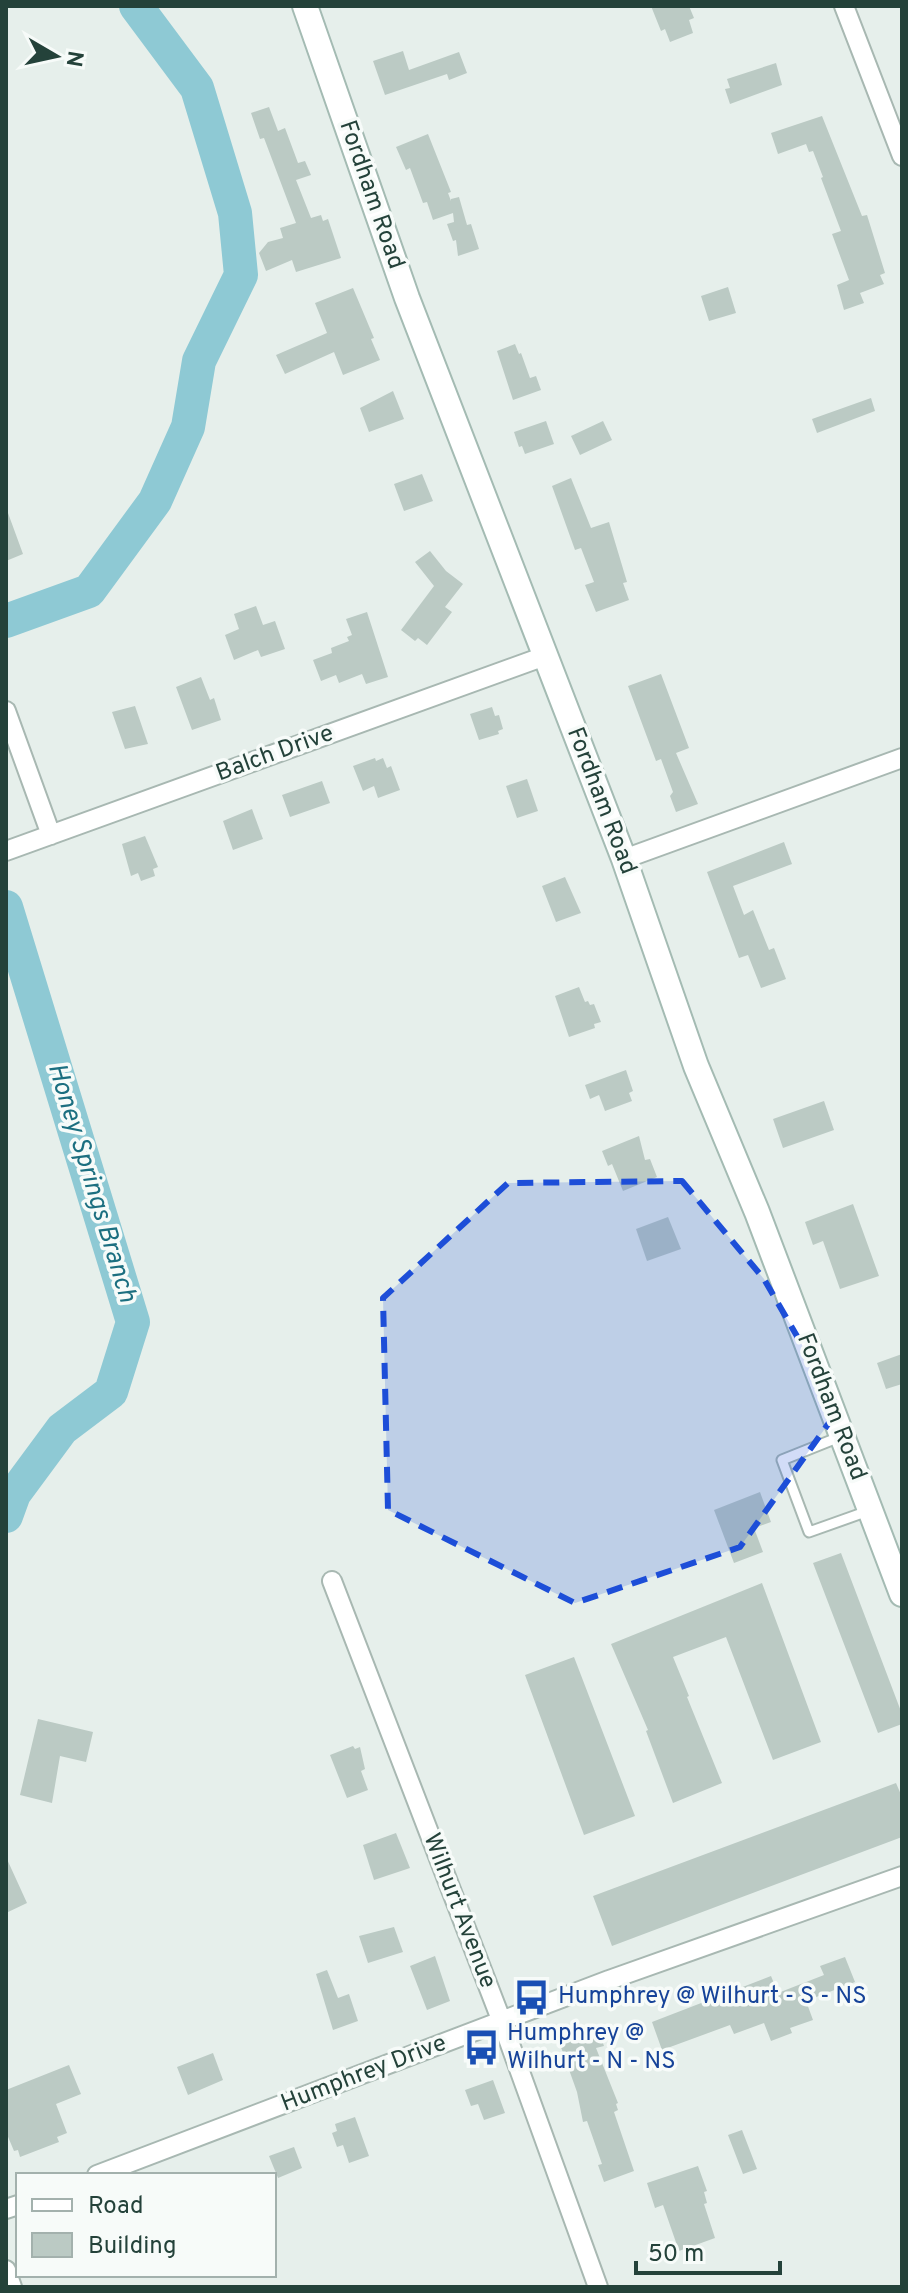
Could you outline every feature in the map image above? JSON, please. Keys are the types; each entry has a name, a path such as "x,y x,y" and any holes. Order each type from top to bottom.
{"street":[{"name":"Fordham Road","path":"305,6 407,298 624,859 696,1066 757,1212 901,1591"},
{"path":"844,6 902,156"},
{"name":"Balch Drive","path":"6,851 545,656"},
{"path":"6,711 51,835"},
{"path":"624,859 902,758"},
{"name":"Wilhurt Avenue","path":"332,1581 502,2022 598,2287"},
{"name":"Humphrey Drive","path":"102,2173 609,1980 902,1876"},
{"path":"6,2270 12,2287"}],"lane":[{"path":"842,1436 782,1460 809,1532 870,1510"}],"highlighted area":[{"path":"682,1181 764,1279 839,1409 740,1547 575,1603 388,1510 383,1298 508,1183"}],"building":[{"path":"651,6 689,6 694,18 689,20 693,33 670,42 665,29 661,31"},
{"path":"403,51 409,70 459,52 467,73 449,80 447,74 385,95 373,61"},
{"path":"776,63 782,85 730,104 725,89 730,88 727,79"},
{"path":"269,107 278,131 285,128 298,163 305,161 311,175 296,180 311,218 321,215 323,221 328,219 341,258 296,272 292,260 266,271 259,253 268,242 283,238 280,228 296,223 264,138 260,139 251,113"},
{"path":"822,116 862,216 867,215 885,273 880,275 884,284 860,293 864,303 844,310 837,285 849,280 832,234 841,231 813,151 809,152 806,144 778,154 771,133"},
{"path":"428,134 451,192 448,193 451,201 459,197 467,225 471,224 479,249 458,256 456,240 453,241 447,224 454,222 453,213 433,220 410,168 406,170 396,147"},
{"path":"728,287 736,313 709,321 701,296"},
{"path":"353,288 380,360 343,375 334,352 285,374 276,355 327,333 315,303"},
{"path":"515,344 530,378 536,376 541,390 513,400 497,351"},
{"path":"393,391 404,419 369,432 360,408"},
{"path":"871,398 875,411 817,433 812,419"},
{"path":"546,421 554,444 525,454 514,432"},
{"path":"603,421 612,440 580,455 571,436"},
{"path":"422,474 433,501 404,511 394,484"},
{"path":"571,478 591,528 609,522 627,582 623,583 629,600 596,612 585,585 594,582 581,548 575,550 552,486"},
{"path":"6,514 23,554 6,561"},
{"path":"430,551 446,571 463,584 445,607 452,612 427,645 418,638 415,641 401,630 434,586 415,562"},
{"path":"256,606 263,625 275,621 285,649 261,657 258,650 234,660 225,635 239,629 234,614"},
{"path":"367,612 388,677 366,684 362,674 339,683 336,675 321,681 313,660 332,653 331,648 349,641 347,637 352,635 346,619"},
{"path":"661,674 689,748 676,753 698,804 676,812 670,796 673,792 661,759 656,761 628,686"},
{"path":"201,677 210,700 214,698 221,720 192,730 176,687"},
{"path":"135,706 148,744 125,749 112,712"},
{"path":"492,707 495,716 499,715 503,729 498,731 499,734 479,740 470,714"},
{"path":"375,758 376,761 383,758 387,768 391,766 400,790 378,798 374,786 363,791 353,766"},
{"path":"527,779 538,811 517,818 506,786"},
{"path":"322,781 330,803 290,817 282,795"},
{"path":"252,809 263,839 233,850 223,821"},
{"path":"145,836 158,867 153,869 155,876 141,881 138,873 131,876 122,844"},
{"path":"784,842 792,864 733,886 744,915 753,910 769,950 774,948 786,979 761,988 748,955 739,958 707,872"},
{"path":"565,877 581,913 556,922 542,886"},
{"path":"579,987 585,1002 594,1004 601,1022 594,1024 595,1028 569,1037 555,996"},
{"path":"626,1070 633,1091 629,1093 632,1101 605,1111 599,1095 590,1099 585,1085"},
{"path":"824,1101 834,1130 783,1148 773,1119"},
{"path":"639,1136 645,1160 650,1159 657,1177 623,1191 612,1164 608,1166 602,1151"},
{"path":"853,1204 879,1276 840,1289 823,1241 813,1245 805,1222"},
{"path":"668,1217 681,1249 647,1261 636,1229"},
{"path":"902,1354 902,1384 886,1389 877,1363"},
{"path":"760,1492 771,1522 754,1528 763,1552 734,1563 714,1510"},
{"path":"841,1553 902,1714 902,1724 878,1733 813,1563"},
{"path":"762,1583 821,1742 773,1760 726,1637 673,1657 722,1783 673,1803 648,1730 611,1644"},
{"path":"574,1657 635,1816 584,1835 525,1675"},
{"path":"38,1719 93,1732 86,1762 60,1756 52,1803 20,1795"},
{"path":"353,1746 355,1749 360,1747 365,1769 361,1771 368,1790 347,1798 330,1755"},
{"path":"896,1783 902,1797 902,1837 612,1946 593,1896"},
{"path":"396,1833 410,1868 374,1880 363,1845"},
{"path":"6,1857 27,1903 6,1913"},
{"path":"394,1927 403,1952 368,1963 359,1936"},
{"path":"435,1956 450,2001 427,2010 410,1966"},
{"path":"845,1957 855,1982 806,2001 813,2020 790,2028 792,2033 771,2041 764,2023 734,2034 730,2025 662,2050 652,2022 771,1976 778,1993 824,1975 820,1966"},
{"path":"327,1970 338,1998 349,1994 358,2021 333,2030 316,1974"},
{"path":"588,2026 590,2032 598,2029 604,2046 596,2048 618,2103 618,2110 614,2112 634,2171 604,2182 598,2165 602,2164 587,2121 583,2122 577,2092 557,2036"},
{"path":"213,2053 223,2080 188,2095 177,2067"},
{"path":"69,2065 81,2094 56,2104 67,2133 57,2137 59,2142 20,2157 6,2132 6,2090"},
{"path":"493,2080 505,2113 484,2120 478,2104 471,2106 465,2090"},
{"path":"355,2117 369,2156 349,2163 343,2145 337,2147 332,2133 337,2131 335,2124"},
{"path":"742,2130 757,2169 743,2174 728,2135"},
{"path":"294,2147 302,2168 278,2178 269,2156"},
{"path":"698,2166 707,2191 704,2192 707,2203 704,2204 715,2238 679,2251 663,2205 655,2208 647,2183"}],"waterway":[{"name":"Honey Springs Branch","path":"6,621 89,591 155,501 188,427 199,361 241,275 235,213 197,88 136,6"},
{"name":"Honey Springs Branch","path":"6,907 133,1322 111,1392 62,1429 14,1494 6,1516"}],"place":[{"name":"Humphrey @ Wilhurt - S - NS","path":"532,1997"},
{"name":"Humphrey @ Wilhurt - N - NS","path":"481,2048"}]}
